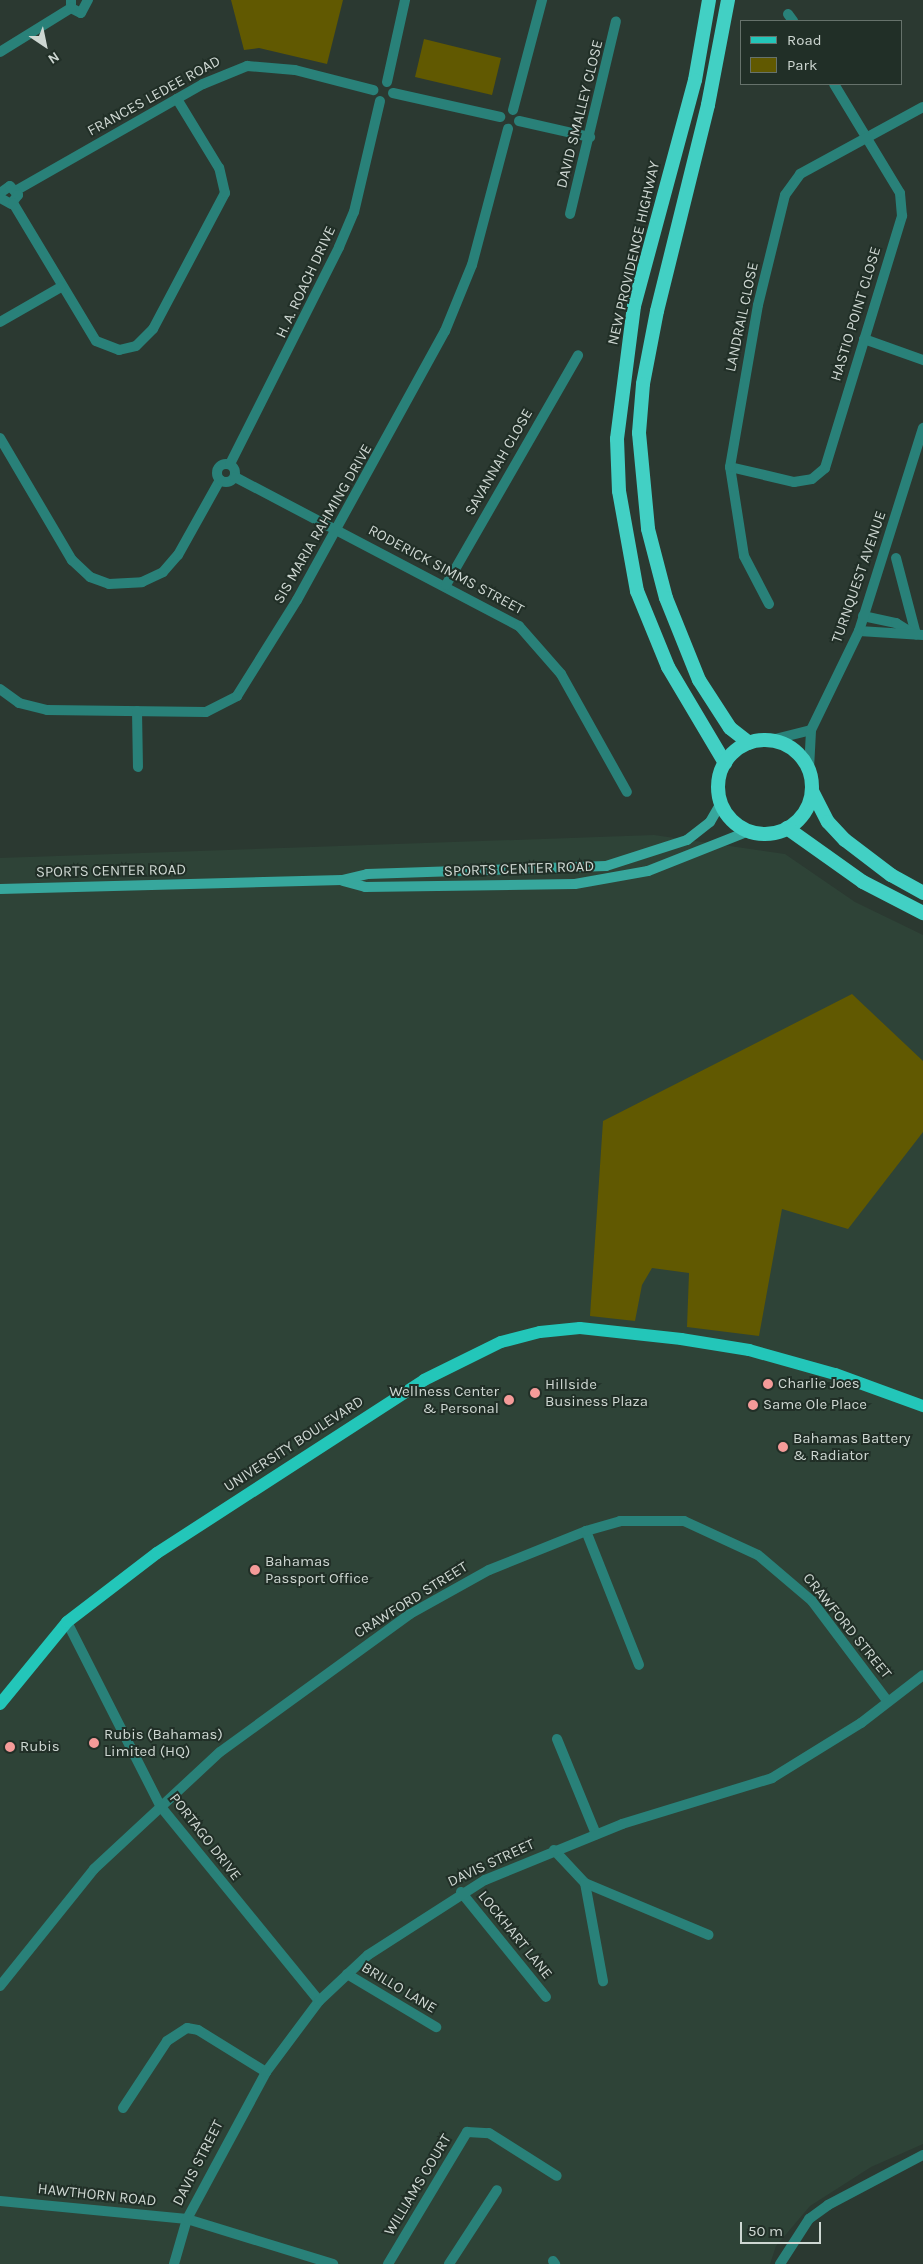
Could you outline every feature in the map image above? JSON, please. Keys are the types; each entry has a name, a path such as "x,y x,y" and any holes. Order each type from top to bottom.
{"highway":[{"name":"NEW PROVIDENCE HIGHWAY","path":"709,0 695,80 634,306 617,439 618,491 637,591 668,667 725,763"},
{"path":"728,0 708,105 657,311 639,433 648,529 666,598 699,680 730,728 749,743"},
{"path":"812,791 803,814 787,828 767,834 750,831 732,820 722,804 719,784 725,763 749,743 771,740 794,749 809,769 812,791 828,822 845,840 891,875 923,893"},
{"path":"787,828 863,882 923,913"}],"main road":[{"name":"SPORTS CENTER ROAD","path":"0,889 342,880 367,874 606,866 687,840 710,822 722,804"},
{"name":"SPORTS CENTER ROAD","path":"342,880 365,887 575,884 648,871 750,831"},
{"name":"UNIVERSITY BOULEVARD","path":"0,1704 68,1622 157,1553 424,1380 501,1342 540,1332 593,1328 749,1350 836,1374 923,1406"}],"street":[{"path":"0,52 71,4 81,13 88,0"},
{"path":"393,93 387,82 405,0"},
{"path":"542,0 513,110 519,121 590,137"},
{"name":"DAVID SMALLEY CLOSE","path":"570,214 590,137 616,21"},
{"name":"FRANCES LEDEE ROAD","path":"17,190 177,99 247,66 295,70 373,90"},
{"path":"387,82 380,82 373,90 380,100 393,93 500,117 513,110"},
{"name":"HASTIO POINT CLOSE","path":"730,467 785,481 819,474 825,468 902,216 900,193 870,138 835,85"},
{"path":"0,198 13,203 61,286 96,341 109,349 136,346 152,329 225,193 219,168 177,99"},
{"name":"H. A. ROACH DRIVE","path":"220,480 219,467 230,464 343,238 354,212 380,100"},
{"name":"LANDRAIL CLOSE","path":"769,604 753,581 742,550 730,467 758,305 785,195 800,174 870,138 923,107"},
{"path":"500,117 508,129 519,121"},
{"name":"SIS MARIA RAHMING DRIVE","path":"0,689 19,702 47,710 206,712 237,696 336,529 422,378 460,298 508,129"},
{"path":"1,187 17,190 13,203"},
{"path":"0,322 61,286"},
{"path":"864,339 923,360"},
{"name":"SAVANNAH CLOSE","path":"446,584 578,355"},
{"name":"TURNQUEST AVENUE","path":"811,730 859,631 923,428"},
{"path":"0,438 72,560 90,577 109,584 142,582 167,568 220,480 228,482 235,477 230,464"},
{"name":"RODERICK SIMMS STREET","path":"235,477 446,584 519,626 543,650 627,792"},
{"path":"896,558 917,634"},
{"path":"863,616 896,623 917,634"},
{"path":"859,631 917,634"},
{"path":"137,710 138,767"},
{"path":"771,740 811,730 809,769"},
{"name":"CRAWFORD STREET","path":"0,1986 94,1868 220,1752 410,1614 489,1570 586,1531 620,1521 684,1521 758,1555 812,1601 888,1702"},
{"path":"586,1531 639,1665"},
{"name":"PORTAGO DRIVE","path":"68,1622 160,1807 318,2001"},
{"name":"DAVIS STREET","path":"174,2264 187,2219 266,2072 318,2001 347,1974 404,1928 461,1892 554,1850 596,1834 772,1778 888,1702 923,1675"},
{"path":"557,1739 596,1834"},
{"path":"554,1850 584,1883 709,1935"},
{"path":"584,1883 603,1981"},
{"name":"LOCKHART LANE","path":"461,1892 546,1997"},
{"name":"BRILLO LANE","path":"347,1974 436,2027"},
{"path":"123,2108 167,2041 187,2028 198,2030 266,2072"},
{"name":"WILLIAMS COURT","path":"388,2264 467,2132 489,2133 557,2176"},
{"path":"782,2261 809,2219 828,2205 923,2155"},
{"path":"449,2264 497,2190"},
{"name":"HAWTHORN ROAD","path":"0,2201 187,2219 333,2264"}],"shaded area":[{"path":"654,835 785,854 855,902 923,935 923,2144 871,2167 810,2206 776,2246 770,2264 0,2264 0,858"}],"green space":[{"path":"231,0 343,0 327,64 259,48 244,50"},
{"path":"424,39 501,58 492,95 415,77"},
{"path":"852,994 923,1061 923,1132 848,1229 782,1209 759,1336 687,1327 689,1273 652,1268 642,1285 635,1321 590,1316 603,1121"}],"place":[{"name":"Charlie Joes","path":"768,1384"},
{"name":"Hillside Business Plaza","path":"535,1393"},
{"name":"Wellness Center & Personal","path":"509,1400"},
{"name":"Same Ole Place","path":"753,1405"},
{"name":"Bahamas Battery & Radiator","path":"783,1447"},
{"name":"Bahamas Passport Office","path":"255,1570"},
{"name":"Rubis (Bahamas) Limited (HQ)","path":"94,1743"},
{"name":"Rubis","path":"10,1747"}]}
